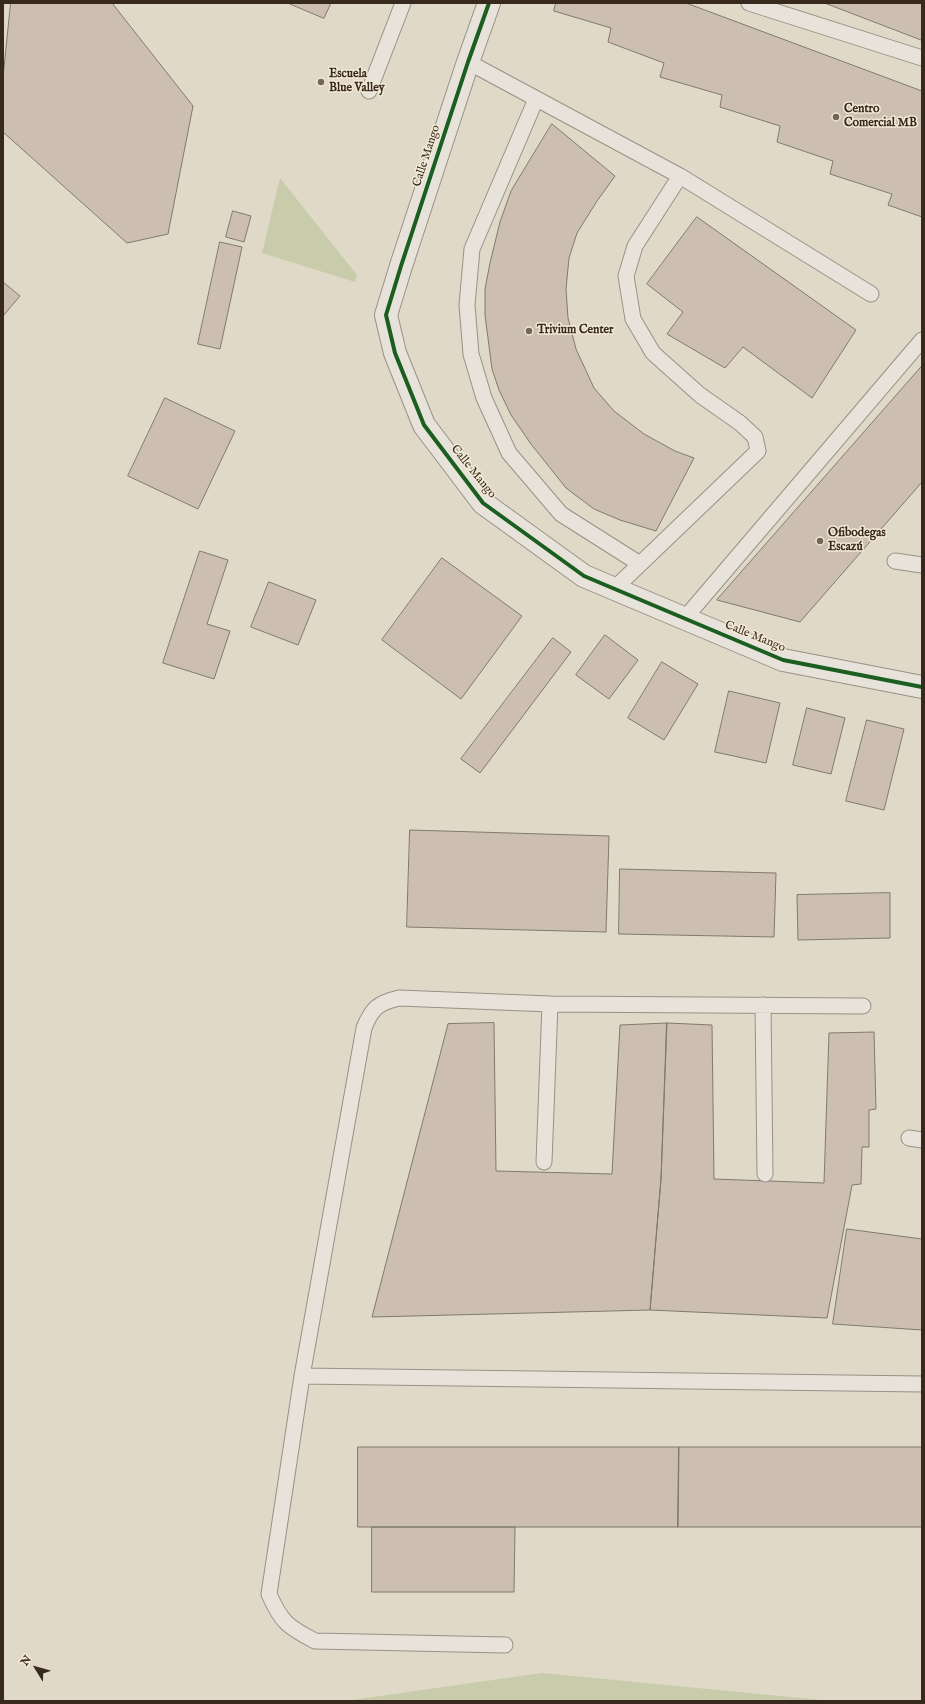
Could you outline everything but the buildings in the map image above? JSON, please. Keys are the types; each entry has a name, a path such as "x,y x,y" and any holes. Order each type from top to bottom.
{"street":[{"name":"Calle Mango","path":"489,3 400,266 386,315 395,353 424,425 482,503 584,576 783,660 922,687"}],"lane":[{"path":"370,91 403,3"},
{"path":"749,3 922,58"},
{"path":"468,62 680,176 871,294"},
{"path":"536,99 472,249 466,305 471,354 484,398 509,452 561,514 640,564"},
{"path":"614,588 758,451 755,437 740,423 700,395 653,352 633,319 626,276 635,246 680,176"},
{"path":"685,618 922,340"},
{"path":"895,561 922,565"},
{"path":"505,1645 315,1641 294,1631 278,1614 269,1594 302,1376 364,1028 370,1013 379,1005 399,998 550,1004 863,1006"},
{"path":"544,1162 550,1004"},
{"path":"764,1005 765,1174"},
{"path":"302,1376 922,1384"}],"green space":[{"path":"280,178 357,275 355,282 262,253"},
{"path":"542,1673 791,1697 831,1701 345,1701"}],"cycle path":[{"path":"489,3 468,62 386,315 395,353 424,425 483,503 584,576 783,660 922,687"}],"place":[{"name":"Escuela Blue Valley","path":"321,82"},
{"name":"Centro Comercial MB","path":"836,117"},
{"name":"Trivium Center","path":"529,331"},
{"name":"Ofibodegas Escazú","path":"820,541"}]}
